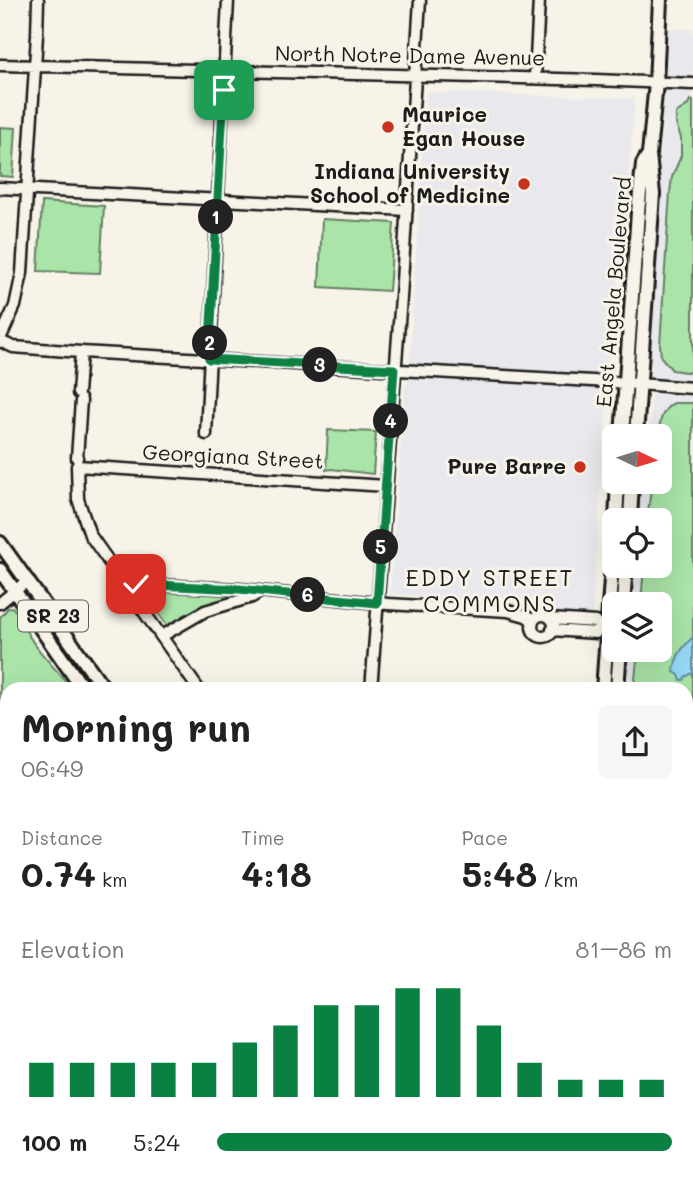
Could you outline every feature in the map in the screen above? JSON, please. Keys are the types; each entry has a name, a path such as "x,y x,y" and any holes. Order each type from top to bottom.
{"main road":[{"name":"East Angela Boulevard","path":"637,424 653,194 649,154 660,0"},
{"name":"East Angela Boulevard","path":"623,424 643,164 649,154"},
{"name":"SR 23","path":"0,543 99,682"},
{"name":"SR 23","path":"0,570 77,682"},
{"path":"603,662 603,682"},
{"path":"618,682 619,662"}],"street":[{"path":"38,0 24,256 19,291 0,340 12,347 81,352 693,388"},
{"path":"206,434 228,0"},
{"path":"372,682 420,0"},
{"path":"535,78 539,0"},
{"name":"North Notre Dame Avenue","path":"0,65 693,84"},
{"path":"0,188 407,211"},
{"path":"81,352 78,499 86,526 99,549 194,682"},
{"name":"Georgiana Street","path":"77,462 386,486"},
{"path":"0,603 28,580"},
{"path":"126,587 136,584 239,589 377,603 508,611 533,621"},
{"path":"162,636 205,611 252,597 260,592"},
{"path":"540,615 546,616 552,625 545,636 539,636 533,629 533,621 540,615"},
{"path":"552,625 596,622 602,626"}],"shaded area":[{"path":"667,28 693,29 693,682 626,682 627,662 672,662 672,592 632,592 633,578 672,578 672,508 638,508 640,494 672,494 672,424 650,424 651,340"},
{"path":"426,92 635,99 621,269 611,315 605,424 602,424 602,469 592,618 548,612 532,613 500,605 453,602 448,598 390,594 405,386 408,383"}],"green space":[{"path":"690,100 693,101 693,373 672,370 661,357 660,345 670,192 672,177 681,156 676,113 688,105"},
{"path":"0,127 16,128 13,177 0,176"},
{"path":"42,202 104,206 100,273 38,271"},
{"path":"322,219 394,223 389,291 319,287"},
{"path":"674,403 693,403 693,682 635,682 637,662 672,662 672,592 642,592 643,578 672,578 672,508 649,508 650,494 672,494 672,424 660,424 666,409"},
{"path":"328,430 376,432 373,474 326,470"},
{"path":"140,587 239,593 240,595 169,628"},
{"path":"12,607 20,617 33,643 66,682 0,682 0,617"}],"water":[{"path":"693,637 693,673 681,680 674,672 676,661"}],"place":[{"name":"Maurice Egan House","path":"388,127"},
{"name":"Indiana University School of Medicine","path":"524,184"},
{"name":"Pure Barre","path":"580,467"}],"district":[{"name":"EDDY STREET COMMONS","path":"490,591"}],"route":[{"path":"136,584 239,589 377,603 394,369 209,359 224,90"}]}
